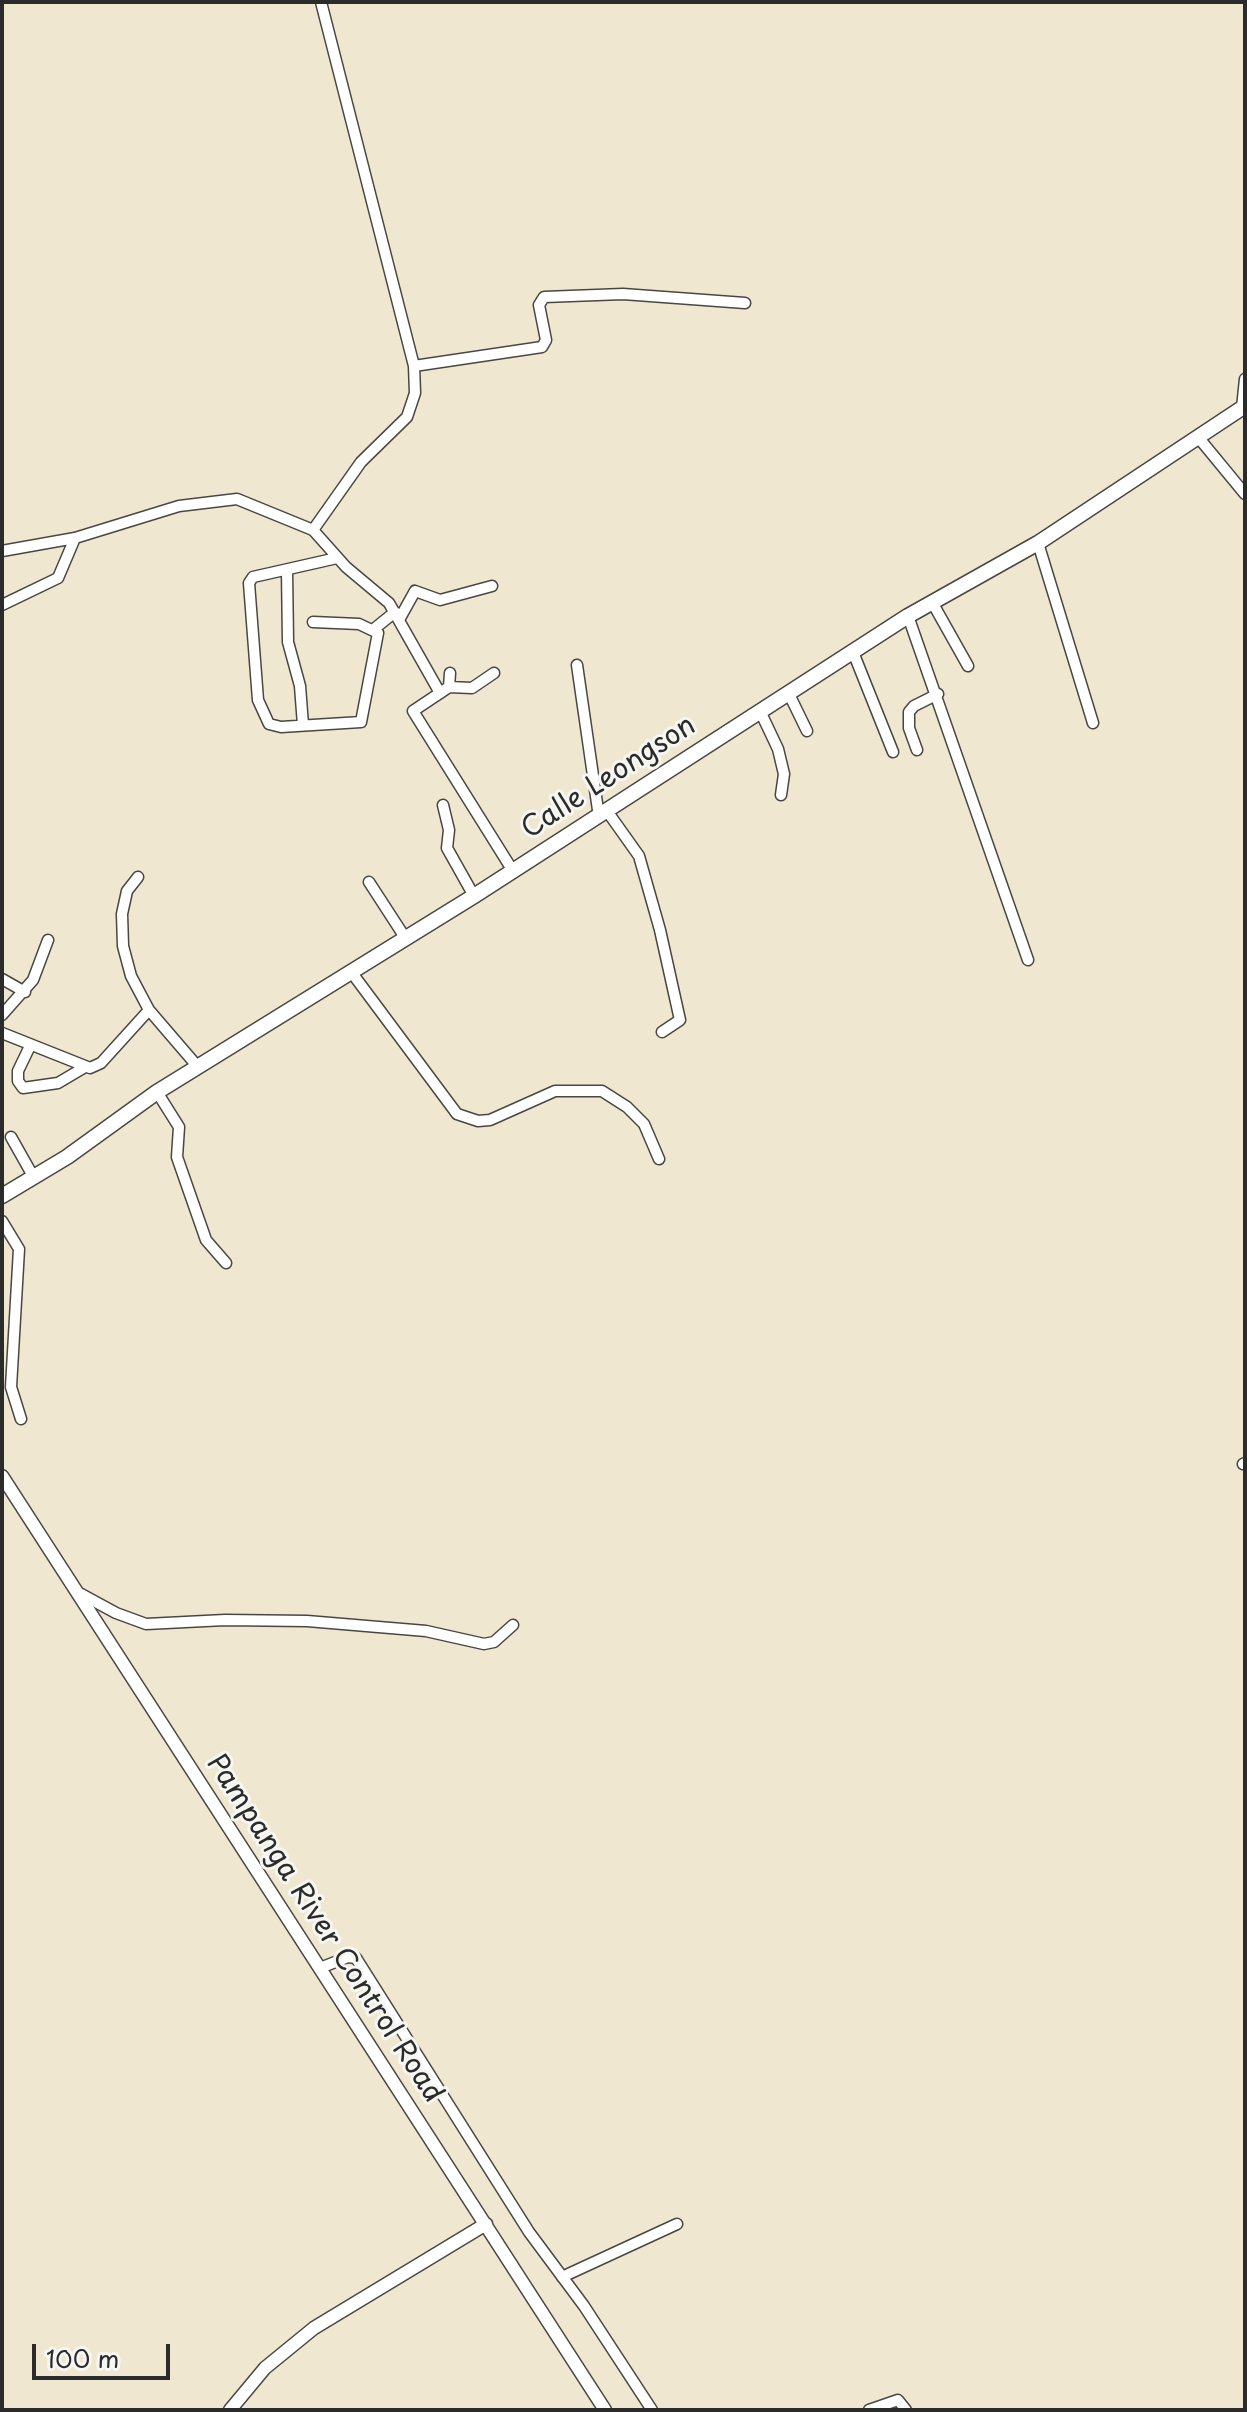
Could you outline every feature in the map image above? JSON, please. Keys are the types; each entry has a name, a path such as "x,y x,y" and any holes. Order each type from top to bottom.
{"main road":[{"name":"Calle Leongson","path":"2,1196 67,1157 157,1092 474,896 908,616 1038,543 1243,409"}],"street":[{"path":"313,530 361,462 407,417 415,393 414,366 321,2"},
{"path":"414,366 542,347 546,340 539,305 544,297 623,294 745,303"},
{"path":"1243,409 1245,379"},
{"path":"1198,437 1245,494"},
{"path":"2,551 75,538 179,506 237,499 313,530 337,558 398,615 444,690"},
{"path":"2,605 58,578 75,538"},
{"path":"1038,543 1093,723"},
{"path":"313,622 359,624 374,629 379,640 361,722 281,727 269,724 258,700 249,583 253,577 337,558"},
{"path":"287,571 288,642 300,686 303,725"},
{"path":"374,629 398,615 415,591 437,601 492,586"},
{"path":"932,602 968,666"},
{"path":"908,616 938,694 1028,960"},
{"path":"853,652 893,752"},
{"path":"577,665 603,814 639,856 660,930 680,1020 662,1032"},
{"path":"444,690 450,673"},
{"path":"494,673 472,688 444,690 413,711 513,871"},
{"path":"788,692 807,731"},
{"path":"917,750 909,728 909,712 914,706 938,694"},
{"path":"760,711 778,749 784,774 781,795"},
{"path":"443,805 449,830 447,848 474,896"},
{"path":"138,877 123,905 121,933 131,976 149,1010 198,1067"},
{"path":"369,882 406,939"},
{"path":"2,1015 33,980 48,940"},
{"path":"352,973 457,1114 478,1121 490,1120 555,1091 602,1091 627,1107 644,1124 659,1159"},
{"path":"2,979 25,992"},
{"path":"30,1046 18,1071 23,1088 58,1083 85,1067 101,1063 149,1010"},
{"path":"2,1033 85,1067"},
{"path":"157,1092 179,1127 177,1157 206,1240 226,1263"},
{"path":"11,1137 33,1176"},
{"path":"2,1221 19,1249 11,1387 21,1419"},
{"name":"Pampanga River Control Road","path":"2,1476 605,2410"},
{"path":"81,1594 116,1613 146,1624 225,1620 307,1621 426,1631 484,1644 494,1642 513,1625"},
{"path":"320,1968 348,1957 356,1958 529,2232 652,2410"},
{"path":"230,2410 265,2368 314,2328 486,2224"},
{"path":"562,2277 677,2224"},
{"path":"869,2410 898,2400 906,2410"}]}
